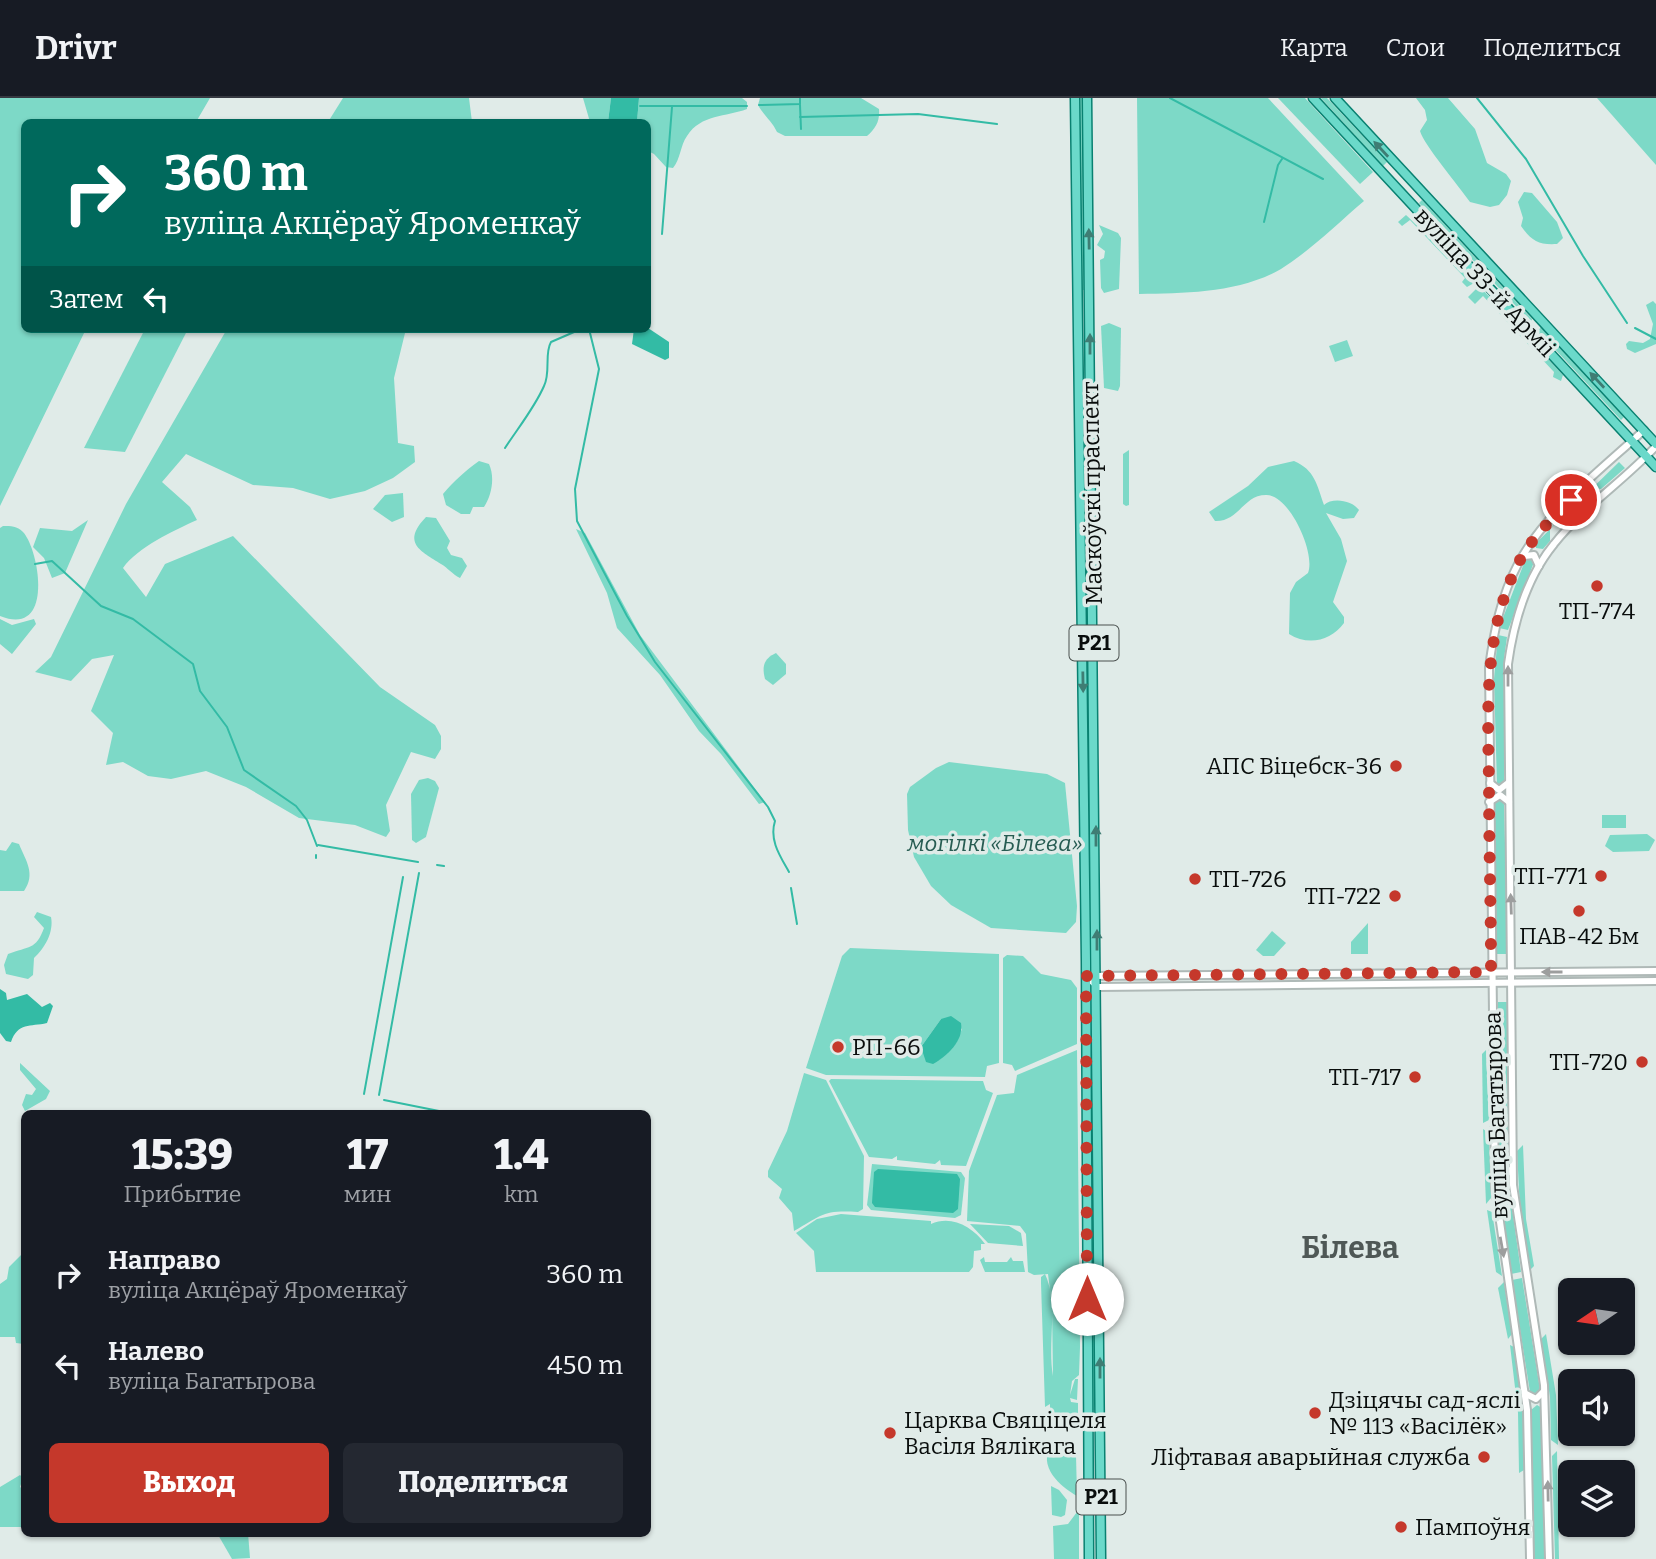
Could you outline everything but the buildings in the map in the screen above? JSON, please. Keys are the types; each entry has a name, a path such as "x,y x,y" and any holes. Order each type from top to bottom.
{"main road":[{"name":"Маскоўскі праспект","path":"1075,98 1084,721 1089,1559"},
{"name":"Маскоўскі праспект","path":"1087,98 1098,987 1101,1559"},
{"name":"вуліца 33-й Арміі","path":"1313,98 1656,467"},
{"name":"вуліца 33-й Арміі","path":"1335,98 1656,445"},
{"path":"1524,324 1534,324 1536,314"},
{"path":"1535,336 1536,326 1546,325"},
{"path":"1084,721 1089,716 1095,721"},
{"path":"1088,1436 1100,1436"}],"street":[{"name":"вуліца Багатырова","path":"1530,1559 1527,1410 1494,1168 1489,667 1494,631 1507,588 1522,556 1559,511 1644,430"},
{"name":"вуліца Багатырова","path":"1549,1559 1544,1390 1513,1185 1508,664 1520,607 1548,551 1570,527 1647,457 1656,445"},
{"path":"1534,540 1536,551 1548,551"},
{"path":"1522,556 1534,555 1539,566"},
{"path":"1489,782 1499,790 1509,781"},
{"path":"1489,802 1500,795 1509,802"},
{"path":"1086,976 1656,971"},
{"path":"1086,976 1098,987 1656,981"},
{"path":"1494,1168 1504,1177 1513,1168"},
{"path":"1495,1187 1504,1178 1513,1185"},
{"path":"1525,1392 1536,1399 1544,1390"},
{"path":"1527,1410 1536,1402 1545,1409"}],"green space":[{"path":"0,98 210,98 198,119 21,119 21,333 84,333 0,506"},
{"path":"343,98 469,98 472,119 330,119"},
{"path":"583,98 611,98 608,119 589,119"},
{"path":"639,98 742,98 747,102 747,109 714,117 693,129 673,168 666,167 651,152 651,119 637,119"},
{"path":"760,98 861,98 879,109 879,117 867,136 785,136 777,132 760,109"},
{"path":"1079,98 1084,98 1087,290 1082,290"},
{"path":"1137,98 1268,98 1364,201 1303,254 1265,277 1212,290 1139,294"},
{"path":"1278,98 1305,98 1373,172 1360,184"},
{"path":"1321,98 1327,98 1387,162 1383,166"},
{"path":"1416,98 1448,98 1475,129 1487,163 1506,174 1511,181 1507,195 1499,205 1490,207 1470,202 1423,137 1420,131 1427,120 1425,110"},
{"path":"1597,98 1656,98 1656,165"},
{"path":"1524,192 1532,193 1557,222 1563,238 1557,244 1536,241 1521,226 1523,218 1518,202"},
{"path":"1422,200 1532,319 1531,322 1419,203"},
{"path":"1406,215 1472,277 1474,283 1467,287 1462,282 1465,278 1410,220 1402,226 1398,222"},
{"path":"1099,225 1118,233 1121,238 1119,289 1104,293 1101,288 1100,260 1104,258 1105,251 1097,245 1103,234"},
{"path":"1477,288 1481,288 1563,375 1561,381 1553,377 1554,372 1483,296 1475,304 1468,297"},
{"path":"1653,301 1656,304 1656,344 1635,353 1627,349 1626,344 1629,341 1643,343 1650,339 1653,324 1646,305"},
{"path":"1109,323 1121,328 1118,391 1104,388 1101,326"},
{"path":"1541,327 1624,417 1621,420 1538,331"},
{"path":"143,333 186,333 125,452 84,448"},
{"path":"225,333 405,333 394,378 398,443 414,446 415,462 393,478 365,491 330,499 293,488 253,485 186,454 162,482 190,507 197,520 147,546 123,568 146,597 165,564 233,536 380,687 435,725 441,736 441,749 435,759 411,752 386,805 390,831 386,837 355,825 299,818 246,787 206,771 171,779 148,776 123,762 106,765 113,733 91,711 114,655 92,659 71,681 35,672 51,657 126,504"},
{"path":"1347,340 1353,356 1335,362 1329,346"},
{"path":"1129,450 1129,505 1126,506 1123,504 1123,454"},
{"path":"479,461 489,464 491,469 492,486 489,497 484,507 473,507 470,514 461,514 446,505 443,494"},
{"path":"1294,461 1311,474 1324,505 1332,501 1342,501 1359,510 1354,518 1343,519 1326,513 1341,539 1347,561 1333,602 1344,617 1344,623 1326,638 1311,641 1289,634 1290,593 1296,582 1308,573 1309,564 1304,539 1292,514 1275,497 1266,495 1252,499 1223,520 1215,521 1209,512 1248,486 1268,467"},
{"path":"1619,462 1625,468 1601,489 1592,488"},
{"path":"403,493 404,517 392,522 373,509 385,495"},
{"path":"426,517 436,518 450,541 447,548 451,555 462,558 467,566 460,578 427,555 414,540 415,533"},
{"path":"88,520 65,573 52,578 44,558 33,547 40,528 72,531"},
{"path":"16,527 23,532 34,555 37,572 36,604 29,615 17,619 0,616 0,528"},
{"path":"576,529 585,533 640,635 765,802 759,804 721,754 699,731 660,675 617,628 607,593"},
{"path":"1550,529 1550,541 1543,549 1536,548 1536,543"},
{"path":"1530,557 1534,562 1508,630 1499,628 1526,558"},
{"path":"0,619 12,625 34,619 36,624 12,654 0,644"},
{"path":"1498,635 1507,637 1504,659 1504,783 1497,785 1494,679"},
{"path":"776,653 786,664 786,674 773,685 765,679 764,667 768,658"},
{"name":"могілкі «Білева»","path":"949,762 1047,774 1065,783 1077,906 1076,922 1066,933 991,928 951,905 931,886 914,857 908,830 907,794 910,787"},
{"path":"428,778 435,781 439,788 426,837 416,843 412,840 411,794 419,780"},
{"path":"1496,798 1503,800 1504,805 1508,954 1497,954"},
{"path":"1602,815 1626,815 1626,828 1602,828"},
{"path":"1647,834 1655,840 1649,851 1613,852 1605,846 1610,835"},
{"path":"12,842 19,844 29,868 28,885 24,891 0,891 0,850 6,851"},
{"path":"37,912 51,917 52,923 48,939 34,958 33,975 28,979 6,974 4,965 8,954 35,944 41,935 44,928 34,917"},
{"path":"1368,923 1368,954 1351,954 1351,942"},
{"path":"1272,931 1286,943 1274,956 1263,956 1256,950"},
{"path":"850,948 999,954 999,1063 987,1066 985,1077 826,1075 806,1068 842,956","holes":["941,1019 962,1029 956,1043 939,1060 921,1047"]},
{"path":"1007,955 1023,956 1041,974 1071,980 1077,988 1077,1044 1015,1071 1012,1065 1003,1063 1003,958"},
{"path":"1498,1002 1507,1002 1508,1166 1503,1172 1498,1167"},
{"path":"1094,1007 1094,1428 1092,1426"},
{"path":"1077,1050 1080,1347 1079,1375 1072,1381 1070,1395 1075,1379 1078,1379 1077,1400 1070,1398 1071,1402 1078,1403 1078,1416 1072,1430 1048,1430 1046,1424 1050,1419 1050,1404 1045,1407 1041,1277 1045,1274 1034,1275 1028,1272 1026,1234 1020,1226 967,1221 969,1171 997,1095 1014,1093 1017,1075","holes":["1052,1312 1053,1376 1051,1351"]},
{"path":"1486,1050 1489,1120 1483,1123 1482,1054"},
{"path":"20,1063 50,1091 46,1099 27,1110 22,1105 26,1094 32,1095 36,1089 20,1070"},
{"path":"804,1073 826,1080 864,1156 863,1209 858,1212 823,1215 794,1231 792,1213 779,1198 782,1189 768,1177 768,1171 787,1131"},
{"path":"829,1081 983,1081 986,1090 993,1093 966,1166 941,1165 940,1160 935,1164 897,1160 897,1156 892,1159 869,1157"},
{"path":"1483,1129 1489,1133 1491,1198 1486,1204"},
{"path":"1523,1145 1526,1219 1534,1266 1529,1271 1520,1209 1517,1151"},
{"path":"872,1164 961,1172 965,1178 961,1215 955,1218 871,1210 867,1205"},
{"path":"1502,1182 1508,1183 1509,1186 1521,1272 1511,1274 1499,1187"},
{"path":"1487,1210 1492,1212 1502,1276 1496,1272"},
{"path":"841,1214 931,1221 931,1224 953,1222 967,1227 985,1244 981,1244 981,1250 974,1251 973,1267 969,1272 816,1272 814,1251 796,1233 817,1219"},
{"path":"970,1224 1009,1226 1021,1233 1023,1246 988,1243"},
{"path":"21,1255 21,1344 16,1343 15,1337 0,1337 0,1284 7,1279 9,1267"},
{"path":"984,1257 985,1262 1007,1262 1011,1257 1013,1261 1023,1261 1025,1272 985,1272 980,1260"},
{"path":"1522,1278 1540,1389 1535,1395 1530,1392 1512,1280"},
{"path":"1504,1282 1512,1334 1508,1339 1498,1288"},
{"path":"1546,1334 1556,1395 1558,1445 1551,1440 1550,1397 1541,1339"},
{"path":"1510,1345 1514,1347 1523,1412 1524,1470 1519,1473 1518,1413"},
{"path":"1537,1405 1542,1408 1545,1559 1534,1559 1531,1410"},
{"path":"1069,1443 1076,1455 1077,1496 1052,1475 1047,1460 1052,1444"},
{"path":"1557,1451 1559,1559 1555,1559 1552,1456"},
{"path":"21,1476 21,1527 0,1527 0,1487"},
{"path":"1051,1486 1059,1490 1067,1500 1065,1515 1061,1517 1052,1515"},
{"path":"1076,1499 1079,1502 1079,1559 1054,1559 1053,1526 1068,1524 1077,1512"},
{"path":"219,1537 248,1537 250,1558 232,1559"}],"shaded area":[{"path":"611,98 639,98 637,119 608,119"},
{"path":"651,330 669,342 669,358 665,360 632,344 633,333 651,333"},
{"path":"0,989 6,993 7,1000 27,994 42,1007 50,1003 53,1006 47,1023 21,1028 11,1042 6,1041 0,1033"},
{"path":"951,1016 961,1023 957,1042 938,1061 933,1064 926,1062 921,1047 941,1019"},
{"path":"878,1169 957,1174 960,1179 958,1209 953,1213 875,1207 872,1203 874,1172"}],"waterway":[{"path":"759,105 800,104 800,98"},
{"path":"1170,98 1323,179"},
{"path":"1477,98 1526,159 1583,256 1627,323"},
{"path":"800,105 801,129"},
{"path":"640,106 747,106"},
{"path":"662,234 672,107"},
{"path":"800,117 918,114 997,124"},
{"path":"1264,222 1278,165 1282,159"},
{"path":"1635,328 1656,339"},
{"path":"505,448 544,386 551,342 572,333"},
{"path":"590,333 599,369 575,489 577,521 627,616 655,662 768,807 775,821 773,835 776,848 789,872"},
{"path":"35,564 52,561 101,606 133,619 193,664 200,691 227,727 244,770 296,806 307,820 317,846"},
{"path":"318,845 418,862"},
{"path":"437,865 444,866"},
{"path":"379,1095 419,873"},
{"path":"364,1094 403,877"},
{"path":"791,888 797,924"},
{"path":"384,1100 434,1110"}],"place":[{"name":"ТП-774","path":"1597,586"},
{"name":"АПС Віцебск-36","path":"1396,766"},
{"name":"ТП-771","path":"1601,876"},
{"name":"ТП-726","path":"1195,879"},
{"name":"ТП-722","path":"1395,896"},
{"name":"ПАВ-42 Бм","path":"1579,911"},
{"name":"РП-66","path":"838,1047"},
{"name":"ТП-720","path":"1642,1062"},
{"name":"ТП-717","path":"1415,1077"},
{"name":"Дзіцячы сад-яслі № 113 «Васілёк»","path":"1315,1413"},
{"name":"Царква Свяціцеля Васіля Вялікага","path":"890,1433"},
{"name":"Ліфтавая аварыйная служба","path":"1484,1457"},
{"name":"Пампоўня","path":"1401,1527"}],"district":[{"name":"Білева","path":"1350,1248"}],"route":[{"path":"1087,1299 1086,976 1491,972 1489,667 1494,631 1507,588 1522,556 1543,528 1571,500"}]}
